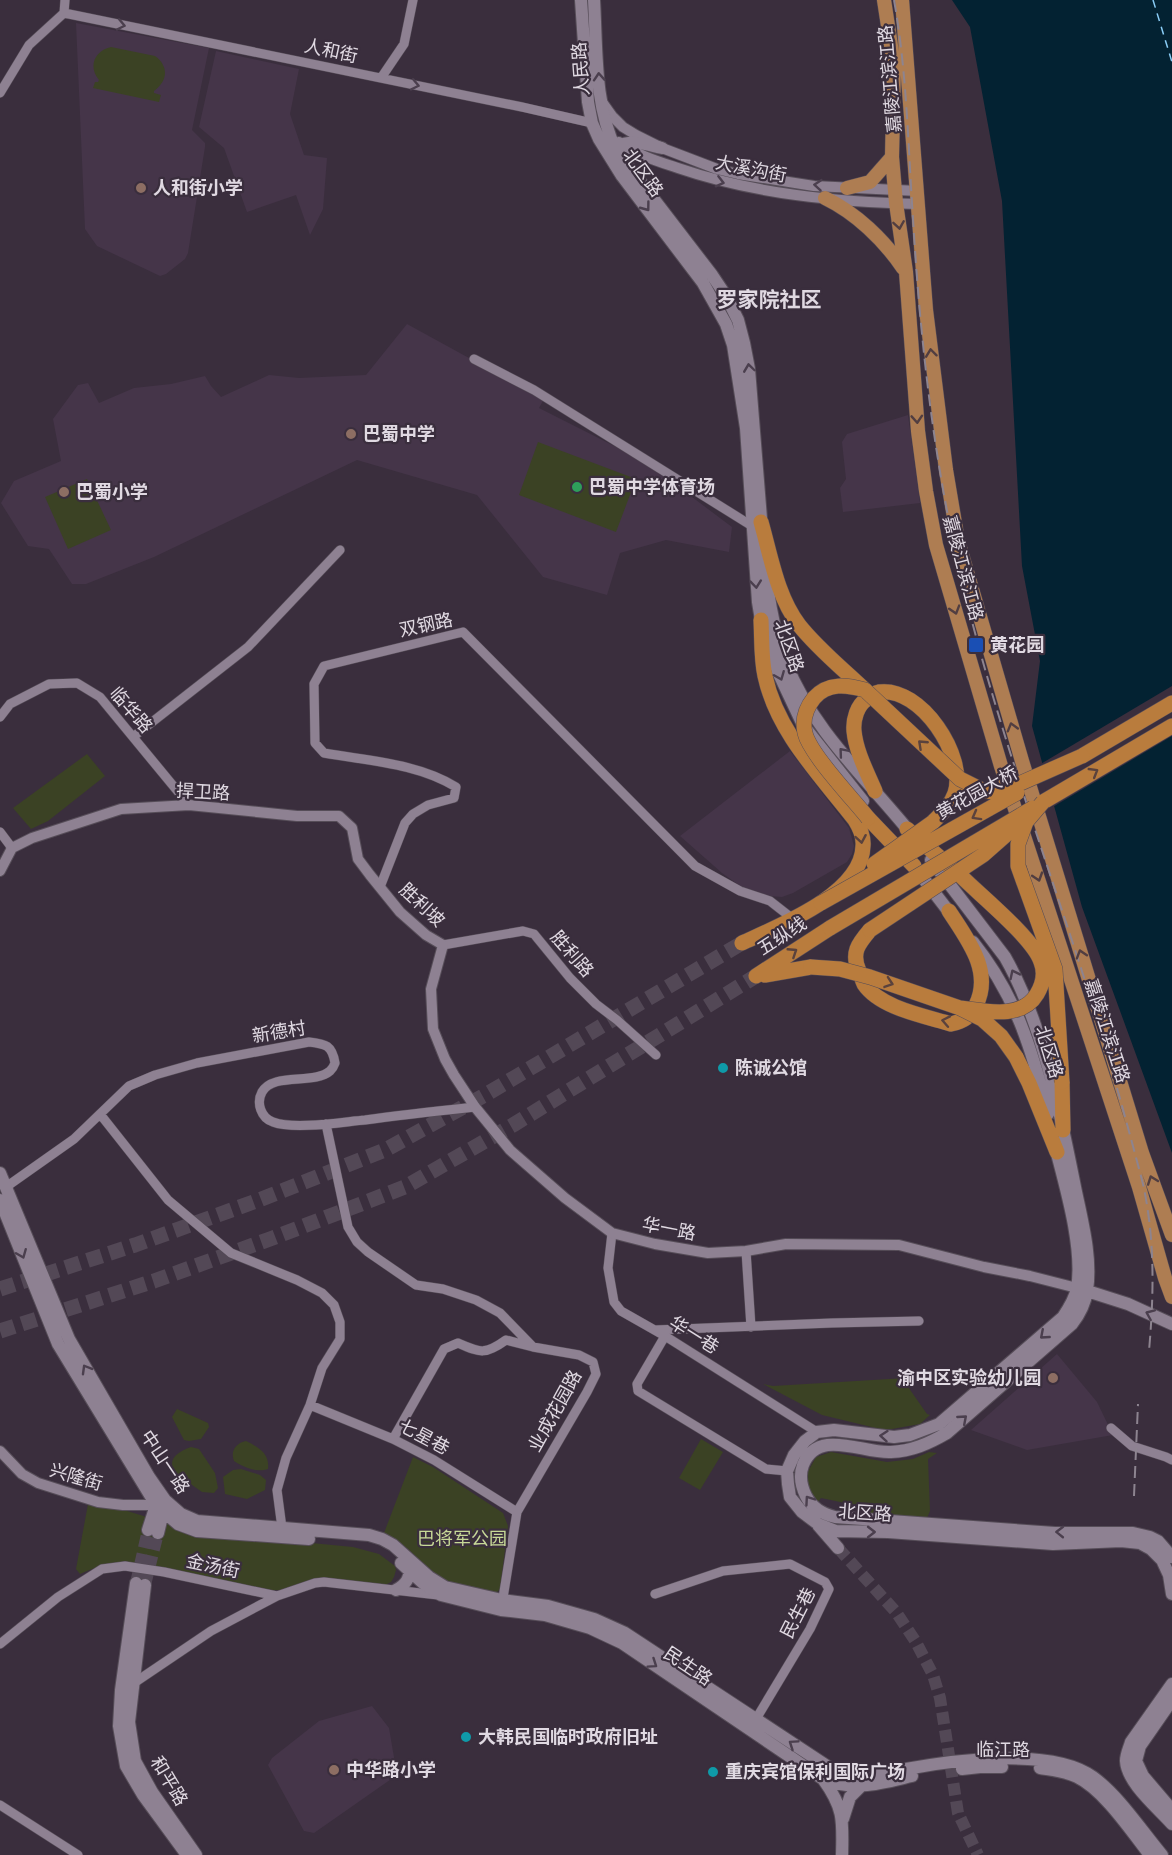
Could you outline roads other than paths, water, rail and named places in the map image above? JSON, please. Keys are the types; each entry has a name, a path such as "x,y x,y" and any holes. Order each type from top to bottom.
{"highway":[{"path":"756,524 777,582 798,624 960,779 984,791 995,792 1005,790 1082,756"},
{"path":"761,620 763,660 770,694 777,711 797,746 855,820 861,832 864,844 858,867 842,886"},
{"path":"865,690 844,685 827,688 819,693 807,707 805,734 813,750 868,818 914,866"},
{"path":"821,903 933,822 948,807 956,792 956,772 946,741 933,720 912,700 897,693 877,692 863,701 856,714 854,729 860,755 875,791"},
{"name":"黄花园大桥","path":"797,917 1172,703"},
{"path":"949,911 971,946 982,978 977,1003 970,1017 962,1022 951,1024 891,1005 877,997 864,984 855,961 858,944 870,930 983,855 1043,802 1172,726"},
{"path":"1043,802 1026,822 1018,844 1018,866 1054,969 1062,1082 1062,1130"},
{"name":"五纵线","path":"960,1008 840,969 811,967 756,976 830,928 1043,802"},
{"path":"907,830 962,877 1021,933 1041,962 1043,978 1040,989 1034,999 1024,1007 1009,1012 960,1008"},
{"name":"五纵线","path":"742,944 797,917"},
{"path":"960,1008 982,1019 1001,1036 1016,1057 1057,1152"}],"main road":[{"name":"人民路","path":"580,0 588,102 592,123"},
{"name":"人民路","path":"594,0 600,100 609,134"},
{"name":"嘉陵江滨江路","path":"884,0 894,65 892,157 895,197 906,272 918,431 936,545 1001,766 1139,1187 1172,1297"},
{"name":"嘉陵江滨江路","path":"902,0 927,321 946,470 958,541 1022,761 1142,1153 1172,1235"},
{"name":"北区路","path":"592,123 598,139 622,176 703,283 726,324 733,345 746,428 756,524 769,602 786,664 812,713 907,830 1005,957 1014,974 1044,1052 1086,1241 1080,1314 1072,1324 947,1433 925,1445 906,1451 886,1453 849,1446 828,1445 818,1448 807,1457 801,1477 803,1490 808,1501 816,1509 835,1517 1055,1533 1133,1533 1158,1541 1172,1557"},
{"name":"北区路","path":"609,134 712,275 738,320 749,369 756,524 756,584 761,620 778,672 803,725 987,960 1009,997 1034,1058 1077,1243 1082,1289 1068,1309 1057,1323 939,1424 910,1435 894,1437 834,1430 817,1432"},
{"path":"622,176 615,158 619,147 632,142 662,148"},
{"path":"847,188 870,182 892,157"},
{"path":"825,198 861,222 892,253 906,272"},
{"path":"1009,997 1023,1020 1028,1018 1029,1008"},
{"name":"中山一路","path":"0,1173 69,1339 149,1477 161,1506 197,1521 369,1535 388,1542 401,1557"},
{"name":"中山一路","path":"0,1200 58,1344 161,1506 178,1524 197,1531 368,1543 401,1557 429,1577 443,1591"},
{"path":"1082,1289 1128,1304 1172,1323"},
{"path":"787,1471 794,1455 805,1441 817,1432"},
{"name":"北区路","path":"787,1471 790,1497 802,1512 818,1524 836,1531 888,1532 1053,1544 1131,1542 1146,1545 1162,1560 1169,1575 1172,1594"},
{"path":"153,1531 161,1506"},
{"path":"835,1517 841,1526 836,1531"},
{"path":"818,1524 838,1548"},
{"path":"401,1557 410,1571 431,1590 443,1591"},
{"path":"391,1589 401,1578 403,1568 401,1557"},
{"path":"391,1589 402,1587 408,1581 410,1571"},
{"name":"和平路","path":"187,1855 143,1795 126,1766 119,1726 122,1690 140,1584 129,1722 135,1761 152,1792 196,1855"},
{"name":"民生路","path":"443,1591 590,1628 622,1644 823,1779 834,1794 843,1820 842,1855"},
{"name":"民生路","path":"502,1605 548,1606 594,1618 625,1633 837,1772 851,1775 877,1775"},
{"path":"1172,1684 1131,1742 1126,1763 1128,1772 1135,1782 1172,1824"},
{"path":"1172,1701 1140,1746 1136,1761 1143,1776 1172,1810"},
{"name":"临江路","path":"877,1775 980,1758 1044,1760 1069,1764 1104,1786 1162,1855"},
{"name":"临江路","path":"823,1779 846,1786 860,1786 931,1772 980,1767 1040,1768 1066,1772 1081,1779 1098,1792 1150,1855"},
{"path":"843,1820 850,1797 860,1786 877,1775"}],"street":[{"path":"0,93 29,45 63,13 65,0"},
{"path":"381,78 404,44 413,0"},
{"name":"人和街","path":"63,13 592,123"},
{"name":"大溪沟街","path":"600,100 623,127 662,148 717,168 738,174 814,186 847,188 895,197"},
{"path":"592,123 609,134"},
{"name":"大溪沟街","path":"619,147 712,180 736,186 825,198 918,198"},
{"path":"474,359 534,390 756,524"},
{"path":"133,737 248,647 340,550"},
{"name":"双钢路","path":"380,887 405,823 413,814 428,805 454,798 456,787 443,779 410,768 324,753 315,743 314,684 324,666 462,632 695,866 740,891 770,901 797,917"},
{"name":"临华路","path":"0,717 10,704 49,684 77,682 100,697 189,805"},
{"name":"捍卫路","path":"12,848 32,838 121,809 189,805 297,816 339,816 352,828 358,860 380,887"},
{"path":"0,832 12,848 0,871"},
{"name":"胜利坡","path":"380,887 400,912 426,935 443,945"},
{"name":"胜利路","path":"443,945 523,931 534,934 570,978 596,1005 617,1020 656,1055"},
{"name":"华一路","path":"443,945 431,989 433,1029 445,1059 475,1107 510,1150 565,1198 612,1233 654,1244 708,1253 746,1251 786,1244 899,1245 1082,1289"},
{"name":"新德村","path":"6,1187 74,1139 129,1086 154,1075 197,1063 309,1042 324,1044 333,1052 335,1064 329,1072 320,1076 270,1083 258,1099 260,1111 270,1122 326,1124 475,1107"},
{"path":"100,1114 168,1200 231,1253 297,1280 322,1293 334,1305 340,1322 340,1339 322,1368 310,1405 286,1458 277,1490 282,1528"},
{"path":"326,1124 348,1227 357,1242 416,1285 443,1289 500,1313 533,1347"},
{"name":"华一巷","path":"612,1233 608,1268 614,1302 621,1311 665,1336 817,1432"},
{"path":"746,1251 751,1327"},
{"path":"655,1330 919,1321"},
{"path":"665,1336 637,1384 638,1391 766,1468 787,1471"},
{"name":"业成花园路","path":"393,1439 444,1349 458,1343 479,1352 489,1352 506,1340 579,1354 593,1362 596,1374 517,1512 502,1605"},
{"name":"七星巷","path":"310,1405 393,1439 434,1460 517,1512"},
{"path":"1111,1428 1132,1446 1167,1456 1172,1460"},
{"name":"兴隆街","path":"0,1451 22,1474 38,1483 98,1502 161,1506"},
{"name":"民生巷","path":"655,1594 723,1571 790,1564 825,1582 829,1589 810,1629 756,1719"},
{"name":"金汤街","path":"0,1644 58,1597 102,1569 125,1566 164,1572 277,1596"},
{"path":"122,1690 211,1631 277,1596 315,1583 443,1591"},
{"path":"1,1809 78,1855"}],"water":[{"path":"952,0 1172,0 1172,1153 1082,907 1032,726 1040,661 1022,566 1002,201 970,27"}],"tunnel":[{"path":"0,1289 135,1245 259,1200 385,1150 485,1095 742,943"},
{"path":"0,1331 154,1281 405,1187 513,1125 756,976"},
{"path":"136,1583 148,1530"},
{"path":"145,1585 158,1533"},
{"path":"838,1548 896,1612 916,1642 933,1675 940,1698 958,1813 978,1855"}],"railway":[{"path":"894,0 904,82 922,331 935,442 948,516 961,576 993,696 1095,1014 1143,1184 1150,1225 1152,1267 1149,1351"},
{"path":"1134,1496 1138,1404"}],"place":[{"name":"人和街小学","path":"141,188"},
{"name":"巴蜀中学","path":"351,434"},
{"name":"巴蜀中学体育场","path":"577,487"},
{"name":"巴蜀小学","path":"64,492"},
{"name":"黄花园","path":"976,645"},
{"name":"陈诚公馆","path":"723,1068"},
{"name":"渝中区实验幼儿园","path":"1053,1378"},
{"name":"大韩民国临时政府旧址","path":"466,1737"},
{"name":"中华路小学","path":"334,1770"},
{"name":"重庆宾馆保利国际广场","path":"713,1772"}],"district":[{"name":"罗家院社区","path":"769,300"}],"park label":[{"name":"巴将军公园","path":"462,1539"}]}
